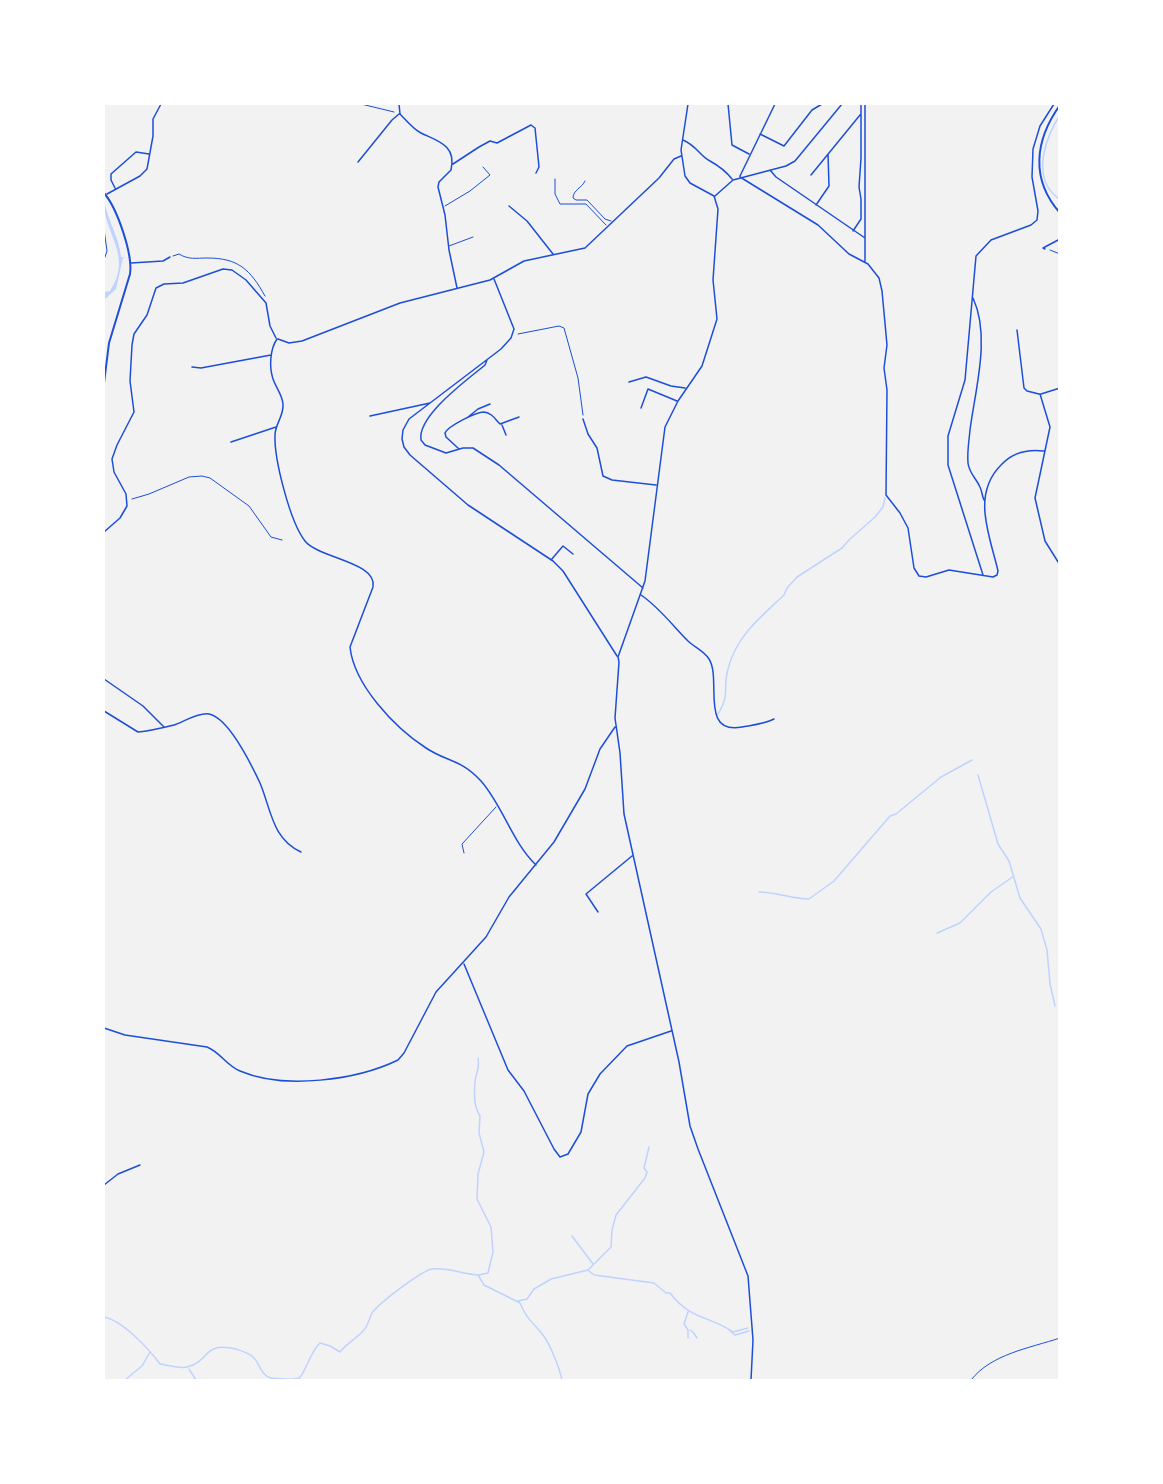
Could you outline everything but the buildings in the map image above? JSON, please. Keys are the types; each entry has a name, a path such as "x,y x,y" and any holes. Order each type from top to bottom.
{"main road":[{"path":"1059,105 1041,141 1039,156 1045,194 1059,213"},
{"path":"104,194 112,204 131,263 130,274 109,343 104,383"}],"street":[{"path":"104,194 116,190 143,174 147,169 153,136 153,119 161,104"},
{"path":"399,104 400,114 419,132 442,142 451,157 451,170 438,184 458,288"},
{"path":"688,104 681,156 687,180 708,195 714,196 733,180 786,166 800,158 842,104"},
{"path":"728,104 732,145 750,154"},
{"path":"740,177 775,104"},
{"path":"760,134 784,146 812,111 822,104"},
{"path":"853,231 861,219 859,187 861,104"},
{"path":"865,104 865,262"},
{"path":"983,576 947,459 951,424 965,380 975,261 979,251 991,240 1031,225 1037,220 1038,211 1032,177 1033,149 1046,115 1054,104"},
{"path":"358,162 392,120 400,114"},
{"path":"811,175 861,114"},
{"path":"452,165 490,141 497,142 533,126 539,167 536,173"},
{"path":"682,139 698,149 710,162 723,168 733,180"},
{"path":"116,190 111,174 136,152 150,154"},
{"path":"816,205 829,186 828,154"},
{"path":"104,532 123,514 127,500 114,472 113,456 134,412 130,381 134,334 147,315 158,287 183,283 223,269 232,270 246,280 266,303 270,326 277,339 289,343 302,341 390,307 494,279 519,263 585,248 659,178 674,159 681,156"},
{"path":"770,170 776,177 866,238"},
{"path":"740,177 818,225 849,254 871,267 879,278 887,349 884,372 887,390 885,464 887,498 900,513 908,528 914,568 919,576 926,577 950,570 995,577 998,571 987,529 984,500 980,487 969,470 967,460 981,339 980,317 973,297"},
{"path":"714,196 718,209 713,280 717,319 702,366 678,401 665,428 644,588 618,657 616,726 623,807 692,1133 748,1276 753,1340 751,1380"},
{"path":"509,206 527,221 553,255"},
{"path":"1045,249 1043,248 1059,239"},
{"path":"131,263 163,261 171,257"},
{"path":"494,279 512,322 513,333 506,345 430,402 405,424 402,439 407,451 468,505 551,560 570,580 612,651 618,657"},
{"path":"1017,330 1024,388 1040,394 1059,388"},
{"path":"277,339 272,355 272,376 281,394 284,407 276,427 275,441 285,497 304,541 320,552 358,567 373,578 373,587 350,649 364,684 398,727 427,749 467,768 483,783 520,844 536,865"},
{"path":"192,367 201,368 272,355"},
{"path":"487,360 485,365 430,413 420,432 421,440 430,447 446,453 473,448 500,465 644,588"},
{"path":"629,382 646,377 671,386 686,388"},
{"path":"641,408 648,389 678,401"},
{"path":"1040,394 1050,424 1035,498 1045,541 1059,565"},
{"path":"370,416 430,402"},
{"path":"467,418 478,409 490,404"},
{"path":"459,449 446,437 445,431 479,413 486,413 502,424 506,435"},
{"path":"502,424 519,417"},
{"path":"584,419 588,434 597,448 603,476 612,480 657,485"},
{"path":"231,442 276,427"},
{"path":"984,500 990,478 1003,462 1019,453 1044,451"},
{"path":"551,560 563,546 573,554"},
{"path":"640,595 661,610 689,643 709,659 713,673 716,708 722,724 732,729 761,724 774,719"},
{"path":"104,679 143,706 164,727"},
{"path":"104,711 138,732 207,714 212,715 229,729 259,781 276,829 287,842 301,852"},
{"path":"104,1028 124,1035 207,1047 234,1068 254,1076 332,1080 401,1058 430,1000 493,928 509,897 554,842 583,792 597,755 616,726"},
{"path":"598,912 585,894 633,856"},
{"path":"463,963 507,1067 525,1091 560,1157 568,1154 581,1132 588,1094 600,1074 627,1046 672,1031"},
{"path":"104,1185 117,1174 140,1164"}],"lane":[{"path":"443,207 490,176 483,167"},
{"path":"555,179 555,194 560,204 586,204 607,227"},
{"path":"585,181 575,192 573,198 588,200 605,219 613,221"},
{"path":"450,246 473,237"},
{"path":"464,853 462,844 498,805"}],"path":[{"path":"361,104 400,114"},
{"path":"104,229 107,251 104,260"},
{"path":"1045,249 1059,254"},
{"path":"513,333 522,335 558,326 564,328 578,378 584,419"},
{"path":"127,500 149,494 189,477 202,476 220,484 241,498 272,537 282,540"},
{"path":"971,1380 975,1375 1010,1354 1059,1338"}],"water":[{"path":"104,200 121,257 127,258 123,258 116,289 104,300 104,292 110,291 117,278 119,266"}],"waterway":[{"path":"1060,115 1047,141 1043,161 1045,180 1049,189 1060,200"},
{"path":"718,714 724,701 726,676 732,657 743,637 758,619 784,595 797,577 842,548 875,517 883,507 885,498"},
{"path":"759,892 809,899 834,881 890,816 896,814 941,777 972,760"},
{"path":"978,775 998,844 1009,861 1020,898 1041,929 1047,950 1050,984 1055,1006"},
{"path":"937,933 960,923 991,892 1014,876"},
{"path":"478,1058 475,1095 480,1116 479,1133 484,1152 478,1174 477,1199 491,1227 493,1252 488,1273 479,1275"},
{"path":"518,1301 527,1299 534,1289 551,1279 588,1270 611,1247 616,1215 645,1178 647,1172 644,1168 649,1147"},
{"path":"572,1236 593,1264"},
{"path":"104,1317 127,1329 160,1364 187,1367 200,1361 212,1350 225,1347 245,1352 251,1356 262,1372 271,1378 296,1379 301,1376 320,1343 340,1352 364,1330 372,1313 391,1296 427,1271 443,1269 478,1275 484,1285 520,1303 549,1345 562,1380"},
{"path":"589,1271 594,1275 654,1283 666,1293 670,1293 693,1313 733,1332 748,1328"},
{"path":"688,1312 684,1324 688,1330 688,1338"},
{"path":"690,1330 697,1338"},
{"path":"729,1330 735,1335 749,1331"},
{"path":"125,1380 142,1366 150,1352"},
{"path":"189,1369 196,1380"}]}
